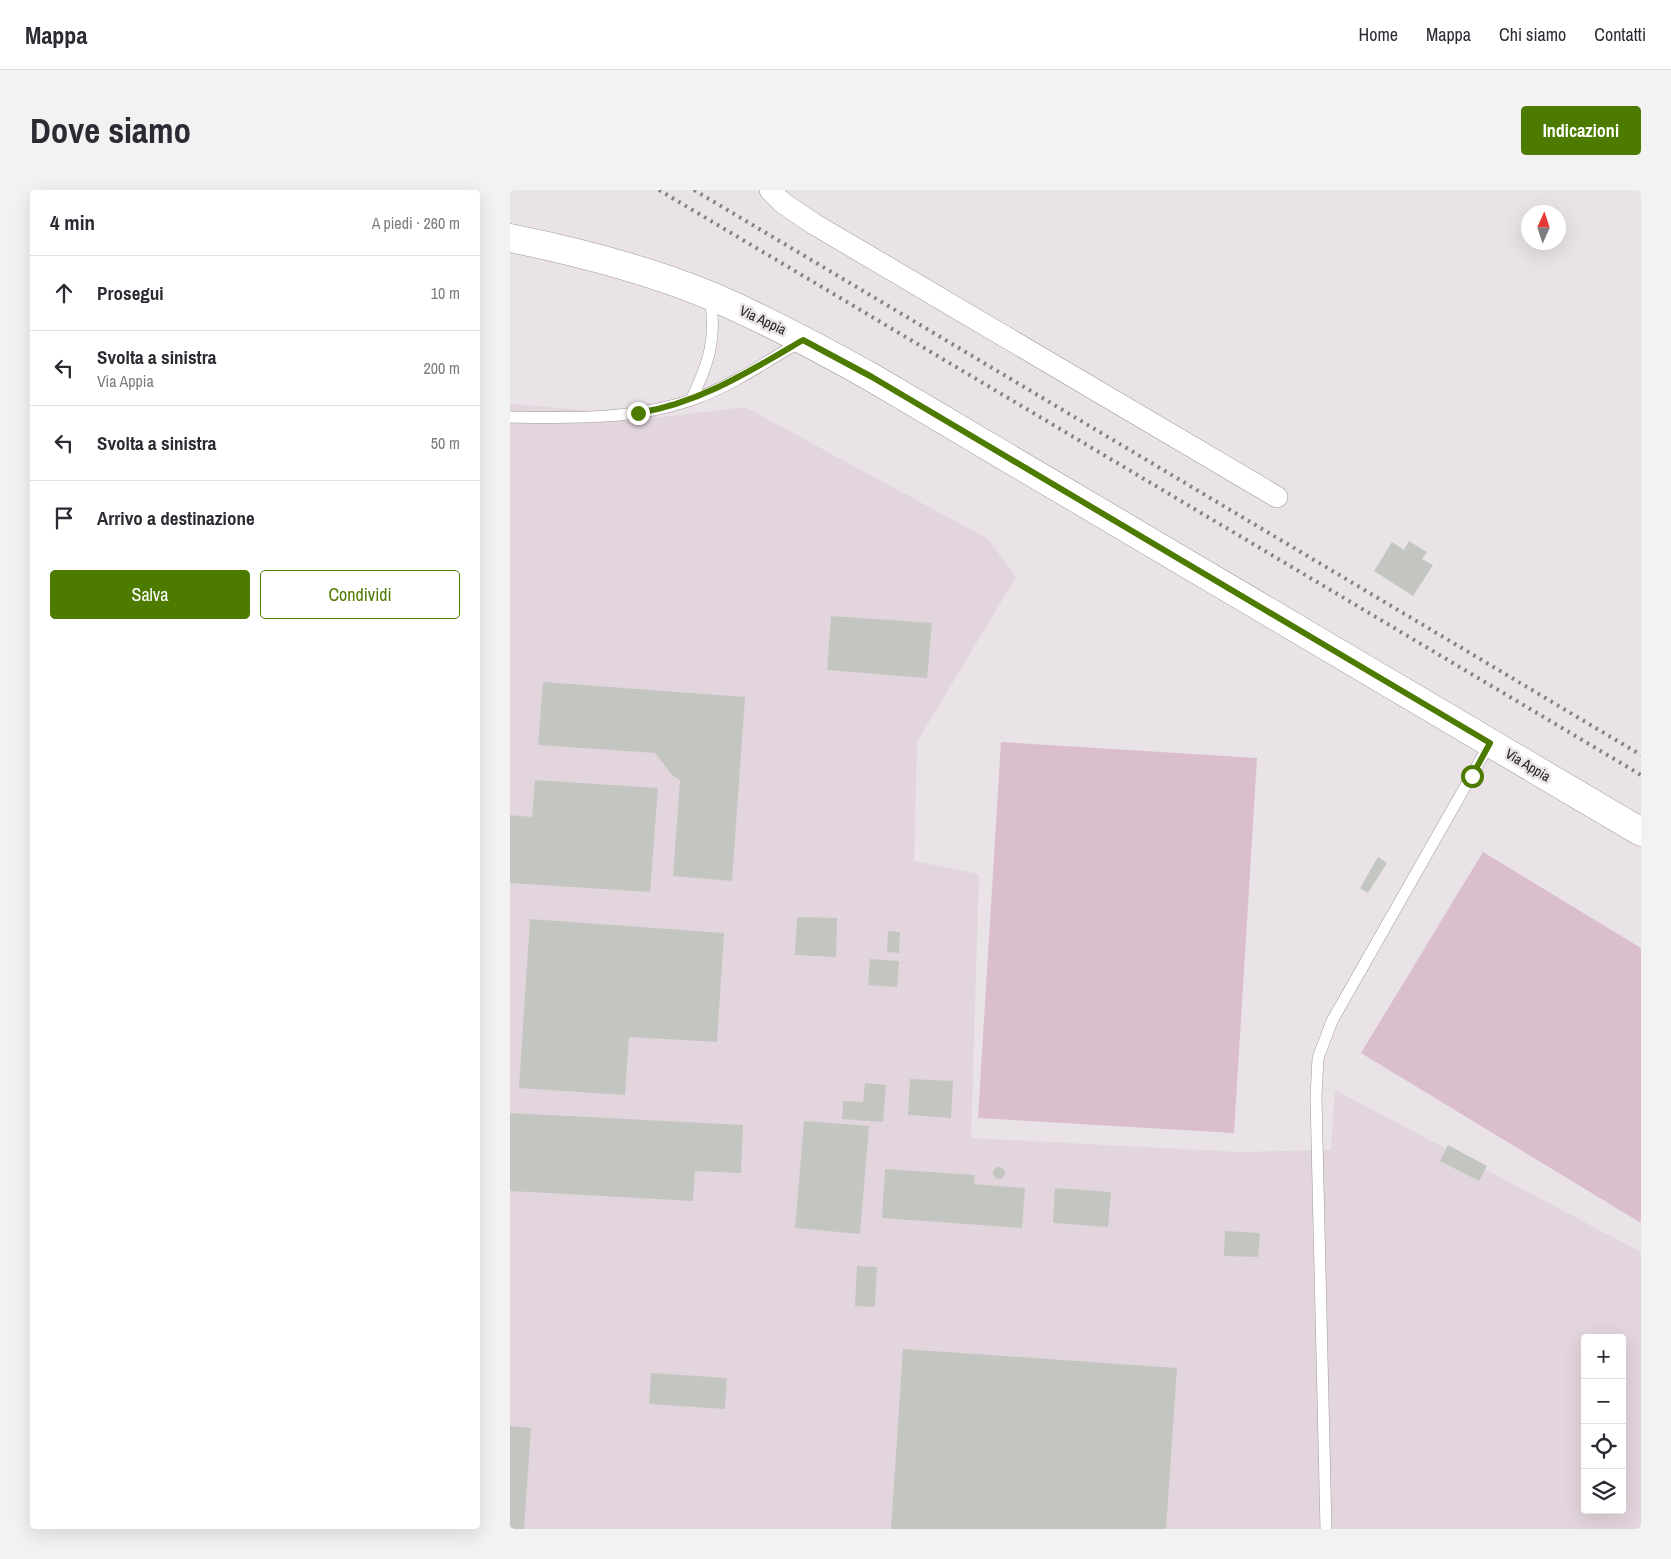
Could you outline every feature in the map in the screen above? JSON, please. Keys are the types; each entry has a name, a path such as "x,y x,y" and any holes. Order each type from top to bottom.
{"main road":[{"name":"Via Appia","path":"510,238 599,258 710,296 803,340 880,382 1641,832"}],"street":[{"path":"770,190 783,203 814,224 1277,497"}],"lane":[{"path":"692,400 707,366 711,350 714,321 710,296"},
{"path":"510,417 599,417 651,411 692,400 735,380 803,340"},
{"path":"1326,1529 1316,1097 1318,1058 1332,1021 1490,743"}],"shaded area":[{"path":"510,404 663,417 745,407 988,539 1016,577 917,742 914,861 979,874 971,1138 1239,1152 1331,1150 1335,1090 1641,1252 1641,1529 510,1529"},
{"path":"1001,742 1257,758 1234,1133 978,1118"},
{"path":"1483,852 1641,948 1641,1223 1361,1053"}],"building":[{"path":"1409,541 1427,552 1422,559 1433,565 1413,596 1374,571 1392,542 1404,550"},
{"path":"831,616 932,623 927,678 827,670"},
{"path":"543,682 745,697 732,881 673,876 680,780 673,776 655,753 538,745"},
{"path":"535,780 658,788 650,892 510,883 510,815 532,817"},
{"path":"1378,857 1387,863 1368,893 1360,888"},
{"path":"797,917 837,918 836,957 795,955"},
{"path":"530,919 724,933 717,1042 629,1037 625,1095 519,1088"},
{"path":"888,931 900,932 899,953 887,952"},
{"path":"870,959 899,961 897,987 868,985"},
{"path":"910,1079 953,1081 951,1118 908,1115"},
{"path":"865,1083 886,1085 883,1122 842,1119 843,1101 863,1102"},
{"path":"510,1113 743,1125 741,1173 695,1171 693,1201 510,1191"},
{"path":"804,1121 869,1126 860,1234 795,1228"},
{"path":"1448,1145 1487,1166 1479,1181 1440,1161"},
{"path":"997,1167 1001,1167 1005,1173 1001,1179 997,1179 993,1175 993,1171"},
{"path":"885,1169 975,1175 974,1184 1025,1188 1022,1228 882,1218"},
{"path":"1055,1188 1111,1192 1108,1227 1053,1223"},
{"path":"1225,1231 1260,1233 1258,1257 1224,1256"},
{"path":"857,1266 877,1267 875,1307 855,1306"},
{"path":"903,1349 1177,1368 1166,1529 891,1529"},
{"path":"651,1373 727,1378 725,1409 649,1404"},
{"path":"510,1426 531,1428 524,1529 510,1529"}],"railway":[{"path":"659,190 1641,775"},
{"path":"694,190 1641,755"}],"route":[{"path":"638,413 692,400 707,394 735,380 803,340 872,377 1490,743 1472,776"}]}
